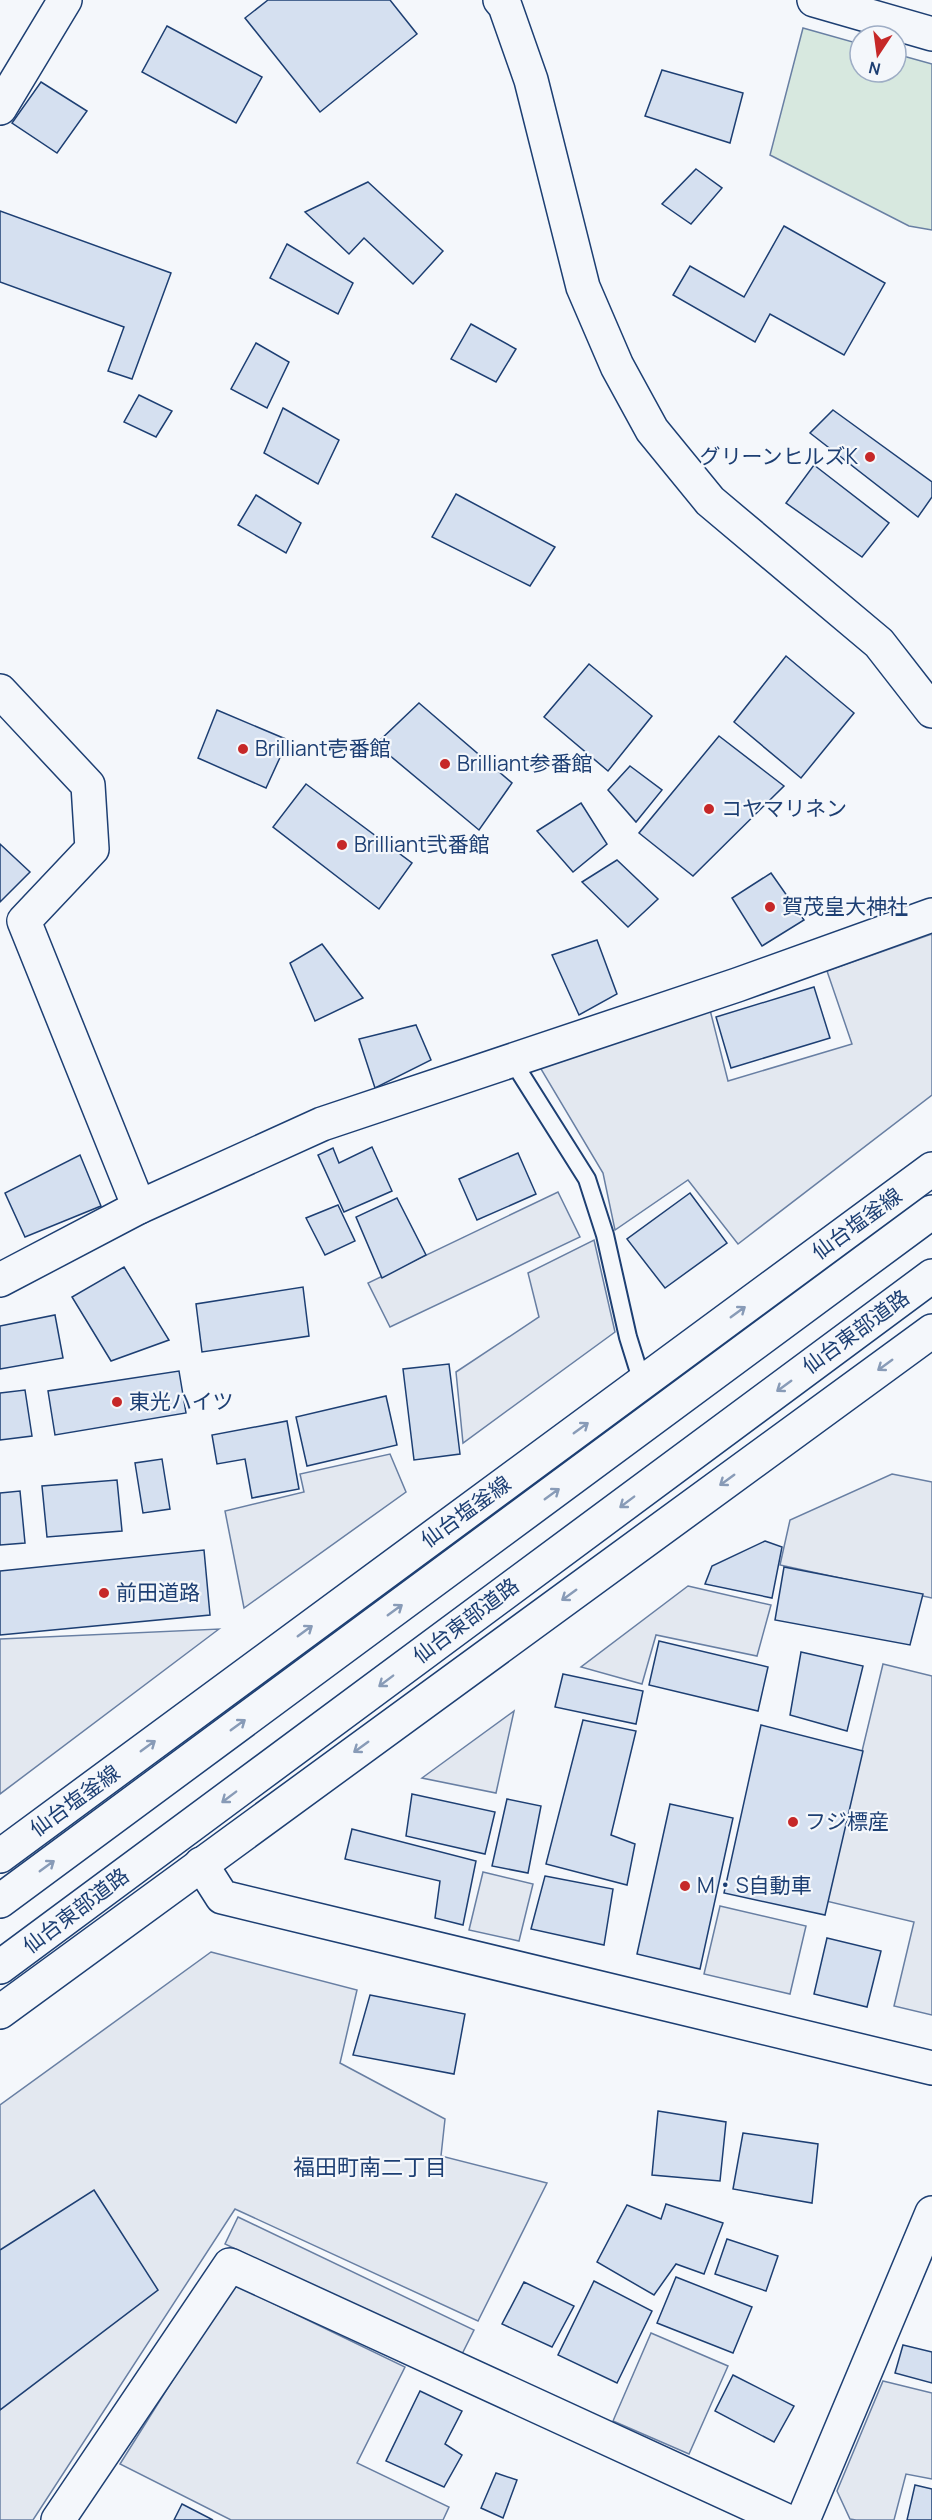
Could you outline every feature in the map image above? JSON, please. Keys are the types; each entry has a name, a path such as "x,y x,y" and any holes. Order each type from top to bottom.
{"main road":[{"path":"0,108 64,0"},
{"path":"814,0 932,34"},
{"path":"504,2 531,80 583,287 617,366 652,430 710,501 879,643 932,711"},
{"path":"0,691 88,785 92,849 24,921 139,1206"},
{"path":"0,1280 139,1206 322,1124 725,988 932,915"},
{"name":"仙台塩釜線","path":"0,1856 932,1169"},
{"path":"0,1901 932,1212"},
{"name":"仙台東部道路","path":"0,1967 932,1276"},
{"path":"0,2012 932,1331"},
{"path":"201,1864 222,1897 932,2068"},
{"path":"803,2520 932,2212"},
{"path":"58,2520 230,2265 785,2520"}],"lane":[{"path":"512,1060 587,1179 605,1235 628,1336 642,1382"}],"shaded area":[{"path":"803,28 848,41 848,84 908,84 908,57 932,64 932,230 909,226 770,155"},
{"path":"932,934 932,1095 738,1244 688,1180 615,1230 603,1173 538,1064 709,1006 728,1081 852,1044 827,971"},
{"path":"558,1192 580,1237 390,1327 368,1283"},
{"path":"594,1240 615,1332 463,1443 456,1372 539,1317 528,1273"},
{"path":"390,1454 406,1492 244,1608 225,1511 304,1492 300,1474"},
{"path":"892,1474 932,1482 932,1598 780,1565 790,1520"},
{"path":"688,1586 771,1605 757,1656 656,1635 642,1684 581,1667"},
{"path":"219,1629 0,1794 0,1639"},
{"path":"883,1664 932,1676 932,2015 894,2006 914,1922 826,1901"},
{"path":"514,1711 496,1793 422,1778"},
{"path":"483,1872 533,1884 519,1941 469,1930"},
{"path":"720,1906 806,1926 790,1994 704,1974"},
{"path":"211,1952 357,1990 340,2063 445,2119 441,2156 547,2183 478,2321 235,2209 33,2520 0,2520 0,2105"},
{"path":"238,2217 474,2330 461,2356 225,2244"},
{"path":"233,2284 405,2367 357,2463 449,2507 443,2520 231,2520 120,2464"},
{"path":"651,2333 728,2366 689,2454 613,2421"},
{"path":"883,2381 932,2393 932,2479 906,2474 894,2520 850,2519 837,2491"}],"building":[{"path":"268,0 390,0 417,34 320,112 245,18"},
{"path":"167,26 262,77 236,123 142,72"},
{"path":"662,70 743,93 730,143 645,116"},
{"path":"41,82 87,111 57,153 12,123"},
{"path":"696,169 722,188 691,224 662,204"},
{"path":"368,182 443,251 413,284 364,238 349,254 305,212"},
{"path":"0,211 171,273 132,379 108,371 124,327 0,282"},
{"path":"784,226 885,283 844,355 770,314 755,342 673,295 690,266 744,297"},
{"path":"287,244 353,283 338,314 270,278"},
{"path":"471,324 516,349 496,382 451,359"},
{"path":"256,343 289,362 267,408 231,389"},
{"path":"139,395 172,411 156,437 124,422"},
{"path":"283,408 339,440 318,484 264,453"},
{"name":"グリーンヒルズK","path":"833,410 932,482 932,497 918,517 810,433"},
{"path":"814,465 889,523 862,557 786,503"},
{"path":"456,494 555,547 530,586 432,537"},
{"path":"256,495 301,523 286,553 238,525"},
{"path":"786,656 854,713 801,778 734,722"},
{"path":"589,664 652,716 608,771 544,717"},
{"name":"Brilliant参番館","path":"419,703 512,783 479,830 376,744"},
{"name":"Brilliant壱番館","path":"217,710 288,740 266,788 198,758"},
{"name":"コヤマリネン","path":"719,736 784,786 693,876 639,833"},
{"path":"630,766 662,790 636,822 608,790"},
{"name":"Brilliant弐番館","path":"306,784 412,863 379,909 273,827"},
{"path":"581,803 607,844 573,872 537,831"},
{"path":"0,844 30,872 0,902"},
{"path":"617,860 658,899 628,927 582,882"},
{"path":"771,873 804,920 762,946 732,898"},
{"path":"597,940 617,994 579,1015 552,955"},
{"path":"322,944 363,998 315,1021 290,963"},
{"path":"814,987 830,1038 731,1068 716,1017"},
{"path":"416,1025 431,1060 375,1088 359,1039"},
{"path":"372,1147 392,1191 344,1212 318,1155 333,1148 339,1163"},
{"path":"518,1153 536,1194 477,1220 459,1179"},
{"path":"80,1155 101,1206 25,1237 5,1193"},
{"path":"690,1193 727,1243 665,1288 627,1239"},
{"path":"397,1198 426,1255 382,1278 356,1217"},
{"path":"338,1205 355,1241 325,1255 306,1218"},
{"path":"124,1267 169,1340 111,1361 72,1297"},
{"path":"303,1287 309,1336 202,1352 196,1304"},
{"path":"55,1315 63,1358 0,1369 0,1326"},
{"path":"449,1364 460,1454 414,1460 403,1369"},
{"name":"東光ハイツ","path":"179,1371 186,1413 55,1435 48,1391"},
{"path":"25,1390 32,1436 0,1440 0,1393"},
{"path":"386,1396 397,1445 307,1466 296,1417"},
{"path":"287,1421 299,1489 252,1498 245,1459 217,1464 212,1435"},
{"path":"162,1459 170,1509 143,1513 135,1463"},
{"path":"117,1480 122,1531 47,1537 42,1486"},
{"path":"20,1491 25,1543 0,1545 0,1493"},
{"path":"765,1541 782,1547 772,1598 705,1584 712,1566"},
{"name":"前田道路","path":"204,1550 210,1615 0,1635 0,1571"},
{"path":"784,1567 923,1594 910,1645 775,1620"},
{"path":"659,1641 768,1667 758,1711 649,1685"},
{"path":"801,1652 863,1666 847,1731 790,1715"},
{"path":"563,1674 643,1691 636,1724 555,1707"},
{"path":"583,1720 636,1731 611,1835 635,1844 627,1885 546,1864"},
{"name":"フジ標産","path":"761,1725 863,1751 825,1915 724,1893"},
{"path":"412,1794 495,1812 485,1854 406,1836"},
{"path":"507,1799 541,1806 528,1873 492,1866"},
{"name":"M・S自動車","path":"670,1804 733,1818 700,1969 637,1954"},
{"path":"352,1829 476,1861 463,1925 435,1918 440,1881 345,1859"},
{"path":"545,1876 613,1889 604,1945 531,1929"},
{"path":"827,1938 881,1951 867,2007 814,1994"},
{"path":"370,1995 465,2014 454,2074 353,2055"},
{"path":"658,2111 726,2122 720,2181 652,2175"},
{"path":"743,2133 818,2144 812,2203 733,2189"},
{"path":"94,2190 158,2290 0,2410 0,2250"},
{"path":"666,2204 723,2223 704,2274 676,2264 654,2295 597,2262 627,2205 661,2219"},
{"path":"727,2239 778,2256 766,2291 715,2274"},
{"path":"676,2277 752,2307 733,2353 657,2323"},
{"path":"594,2281 652,2311 617,2383 558,2355"},
{"path":"524,2282 574,2306 552,2347 502,2324"},
{"path":"903,2345 932,2352 932,2383 895,2373"},
{"path":"733,2375 794,2406 774,2442 715,2411"},
{"path":"420,2391 462,2411 445,2444 462,2455 444,2487 386,2461"},
{"path":"496,2473 517,2480 503,2518 481,2508"},
{"path":"915,2485 932,2489 932,2520 907,2520"},
{"path":"182,2504 213,2520 174,2520"}],"place":[{"name":"グリーンヒルズK","path":"870,457"},
{"name":"Brilliant壱番館","path":"243,749"},
{"name":"Brilliant参番館","path":"445,764"},
{"name":"コヤマリネン","path":"709,809"},
{"name":"Brilliant弐番館","path":"342,845"},
{"name":"賀茂皇大神社","path":"770,907"},
{"name":"東光ハイツ","path":"117,1402"},
{"name":"前田道路","path":"104,1593"},
{"name":"フジ標産","path":"793,1822"},
{"name":"M・S自動車","path":"685,1886"}],"district":[{"name":"福田町南二丁目","path":"370,2167"}]}
